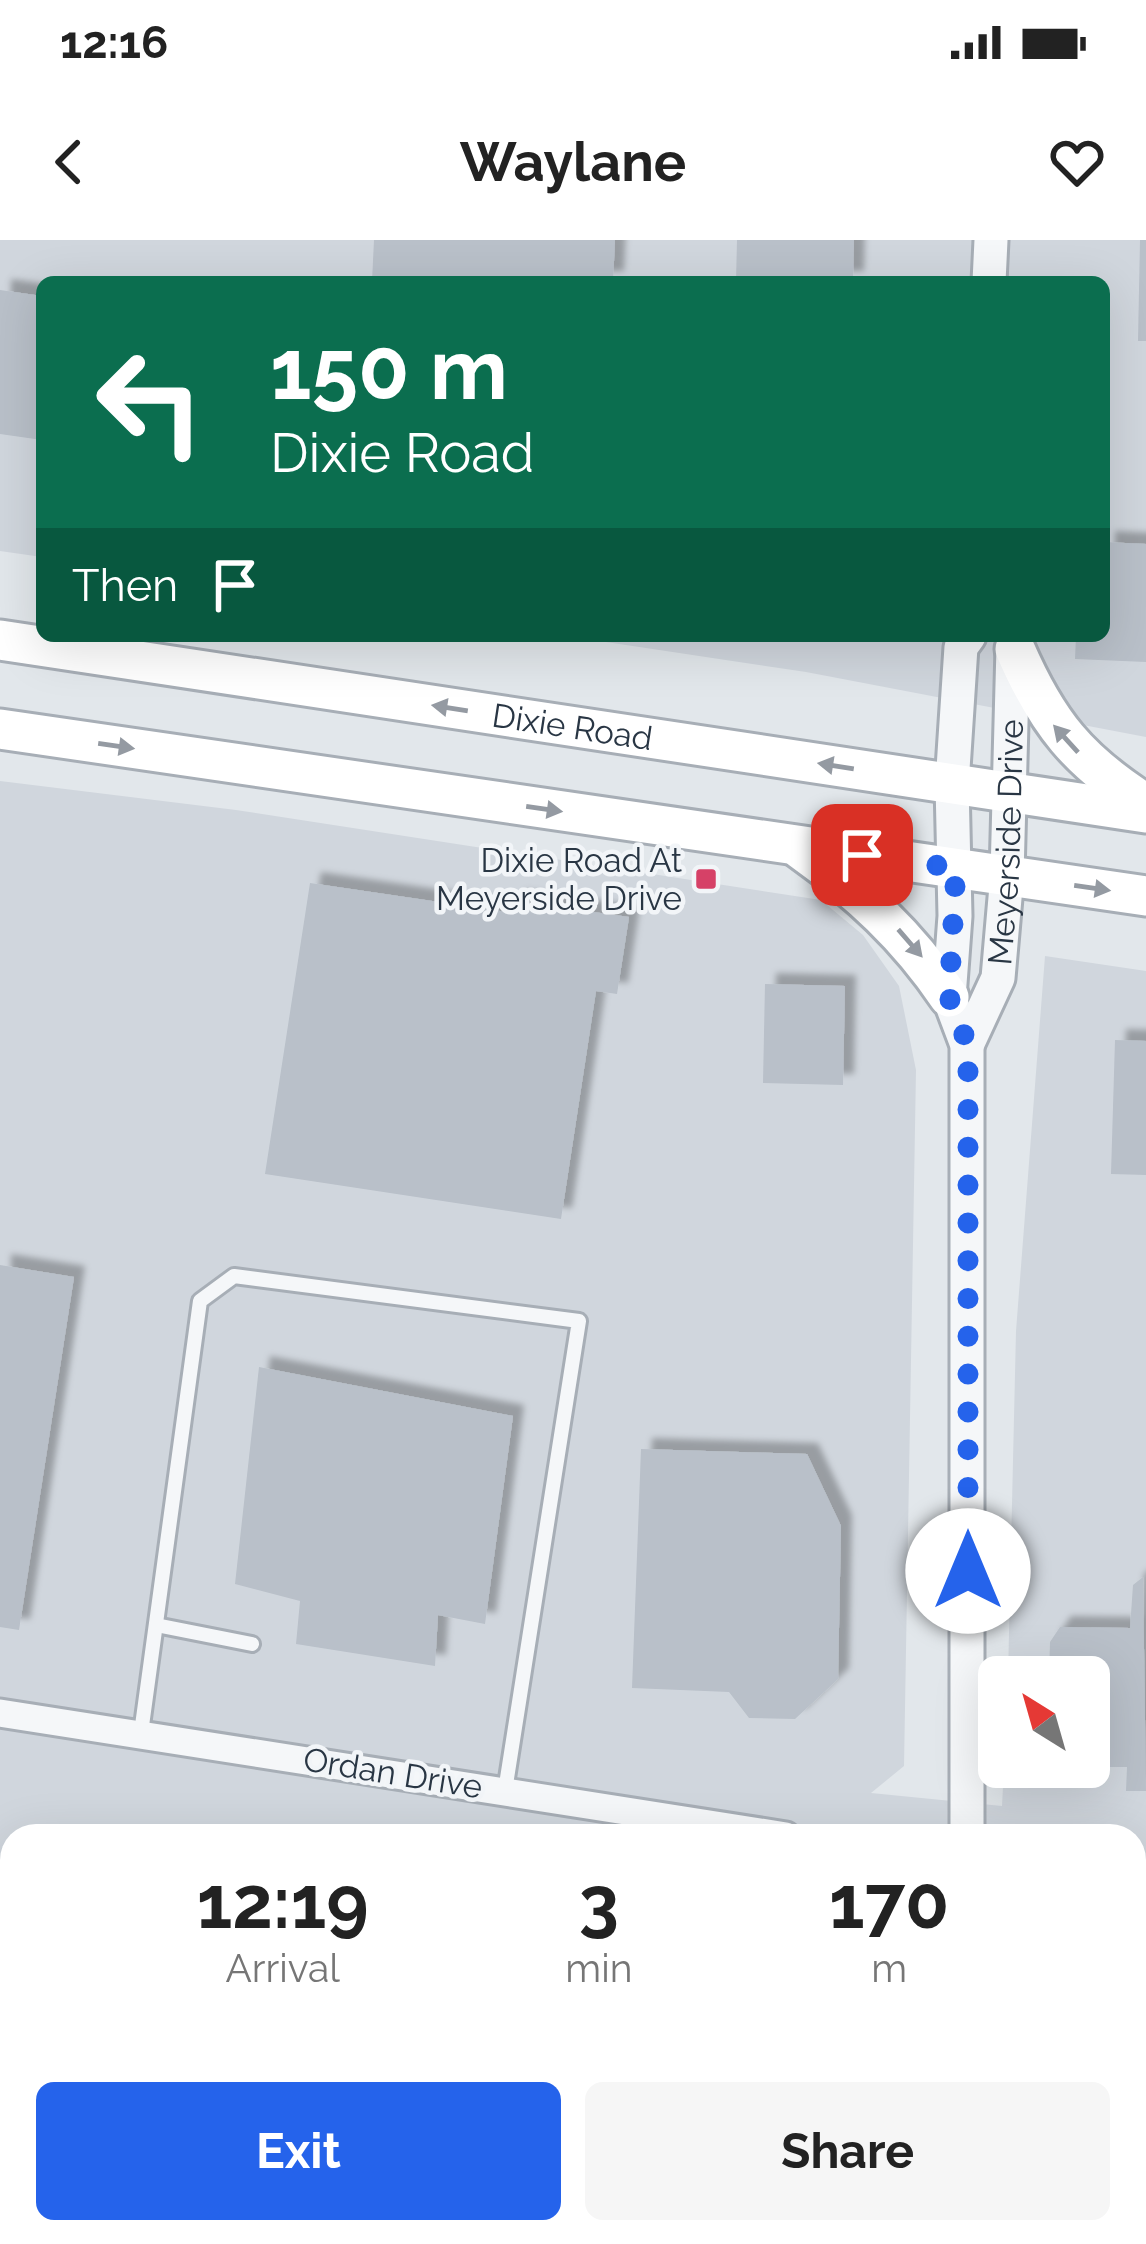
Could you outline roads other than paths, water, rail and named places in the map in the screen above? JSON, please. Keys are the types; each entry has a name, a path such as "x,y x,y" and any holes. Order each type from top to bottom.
{"main road":[{"name":"Dixie Road","path":"0,640 1006,792 1146,809"},
{"path":"1010,643 1057,732 1102,777 1146,809"},
{"path":"0,729 1146,896"},
{"path":"796,845 859,891 913,944 949,997"}],"street":[{"path":"989,276 991,240"},
{"name":"Meyerside Drive","path":"965,642 952,784 956,868 949,997 968,1045 968,1824"},
{"name":"Meyerside Drive","path":"968,1045 998,978 1007,875 1010,643"},
{"name":"Ordan Drive","path":"0,1713 712,1824"}],"lane":[{"path":"141,1733 200,1301 234,1276 579,1321 505,1790"},
{"path":"156,1624 252,1644"}],"place":[{"name":"Dixie Road At Meyerside Drive","path":"706,879"}]}
